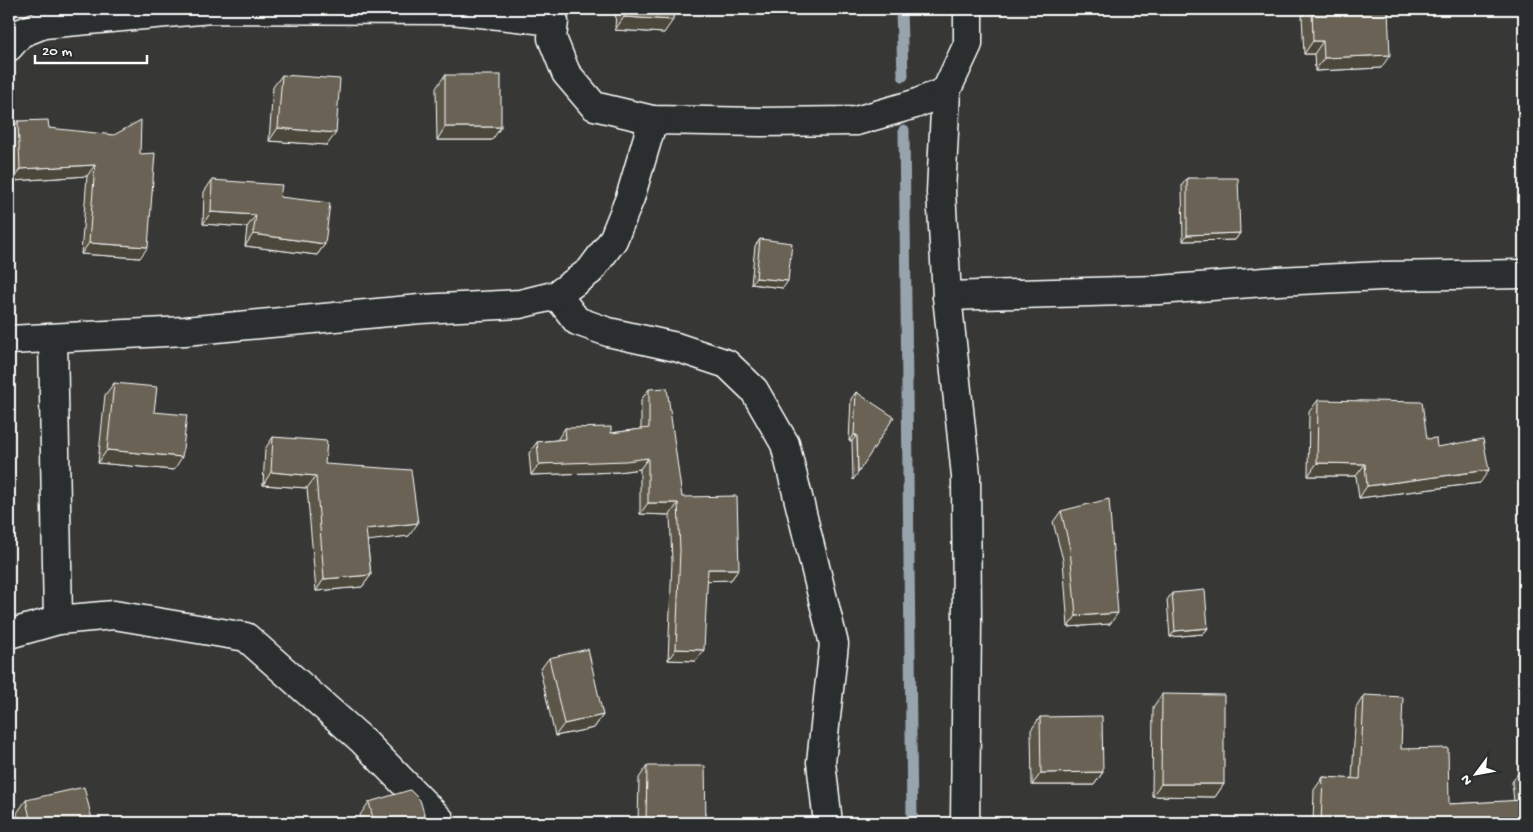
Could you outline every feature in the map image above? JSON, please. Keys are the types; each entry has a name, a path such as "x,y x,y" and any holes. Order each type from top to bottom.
{"street":[{"path":"9,47 21,33 44,24 211,9 452,10 554,21 552,38 566,73 594,106 653,120 856,121 915,104 946,91"},
{"path":"965,823 966,476 947,296 941,192 946,91 968,44 968,9"},
{"path":"9,340 185,331 420,309 520,304 557,295 590,271 612,240 630,198 653,120"},
{"path":"947,296 1159,290 1278,281 1382,276 1524,274"},
{"path":"557,295 577,321 608,332 676,347 727,364 754,390 785,444 834,644 821,762 828,823"},
{"path":"54,338 58,620"},
{"path":"9,634 58,620 114,615 246,637 362,740 440,820 440,823"}],"building":[{"path":"624,9 674,9 673,20 624,17"},
{"path":"1312,9 1388,9 1390,55 1324,58 1323,41 1313,41"},
{"path":"282,75 340,79 336,133 278,128"},
{"path":"445,75 501,75 501,127 445,127"},
{"path":"48,120 49,128 114,135 141,120 140,154 155,153 148,247 89,243 95,165 20,169 18,121"},
{"path":"1187,178 1238,178 1240,233 1187,235"},
{"path":"212,180 282,185 280,197 330,203 325,244 253,234 256,215 211,212"},
{"path":"760,239 792,243 788,281 756,278"},
{"path":"114,383 157,387 154,412 187,415 182,457 107,450"},
{"path":"667,388 682,497 737,496 739,569 708,569 704,650 676,649 680,550 678,503 648,503 648,458 626,461 539,464 537,442 566,439 565,428 611,427 611,433 649,428 649,389"},
{"path":"856,392 894,417 858,473 857,435 854,435"},
{"path":"1318,400 1422,402 1427,439 1436,438 1437,447 1483,439 1489,470 1367,486 1365,464 1317,463"},
{"path":"273,437 327,441 325,464 411,470 418,523 366,529 371,575 324,579 316,476 271,472"},
{"path":"1109,499 1118,613 1076,616 1070,549 1061,511"},
{"path":"1205,590 1208,628 1175,631 1172,593"},
{"path":"588,649 603,715 564,724 549,658"},
{"path":"1162,694 1224,695 1224,784 1161,784"},
{"path":"1364,695 1403,697 1401,749 1448,748 1449,804 1524,800 1524,823 1321,823 1323,777 1360,779"},
{"path":"1102,716 1103,772 1041,773 1040,717"},
{"path":"647,766 705,766 706,823 646,823"},
{"path":"1521,769 1524,769 1524,800"},
{"path":"84,787 93,823 31,823 26,800"},
{"path":"410,790 420,800 427,823 374,823 369,802"},
{"path":"792,819 792,823 722,823"}],"waterway":[{"path":"901,9 903,76"},
{"path":"904,130 912,819"}]}
